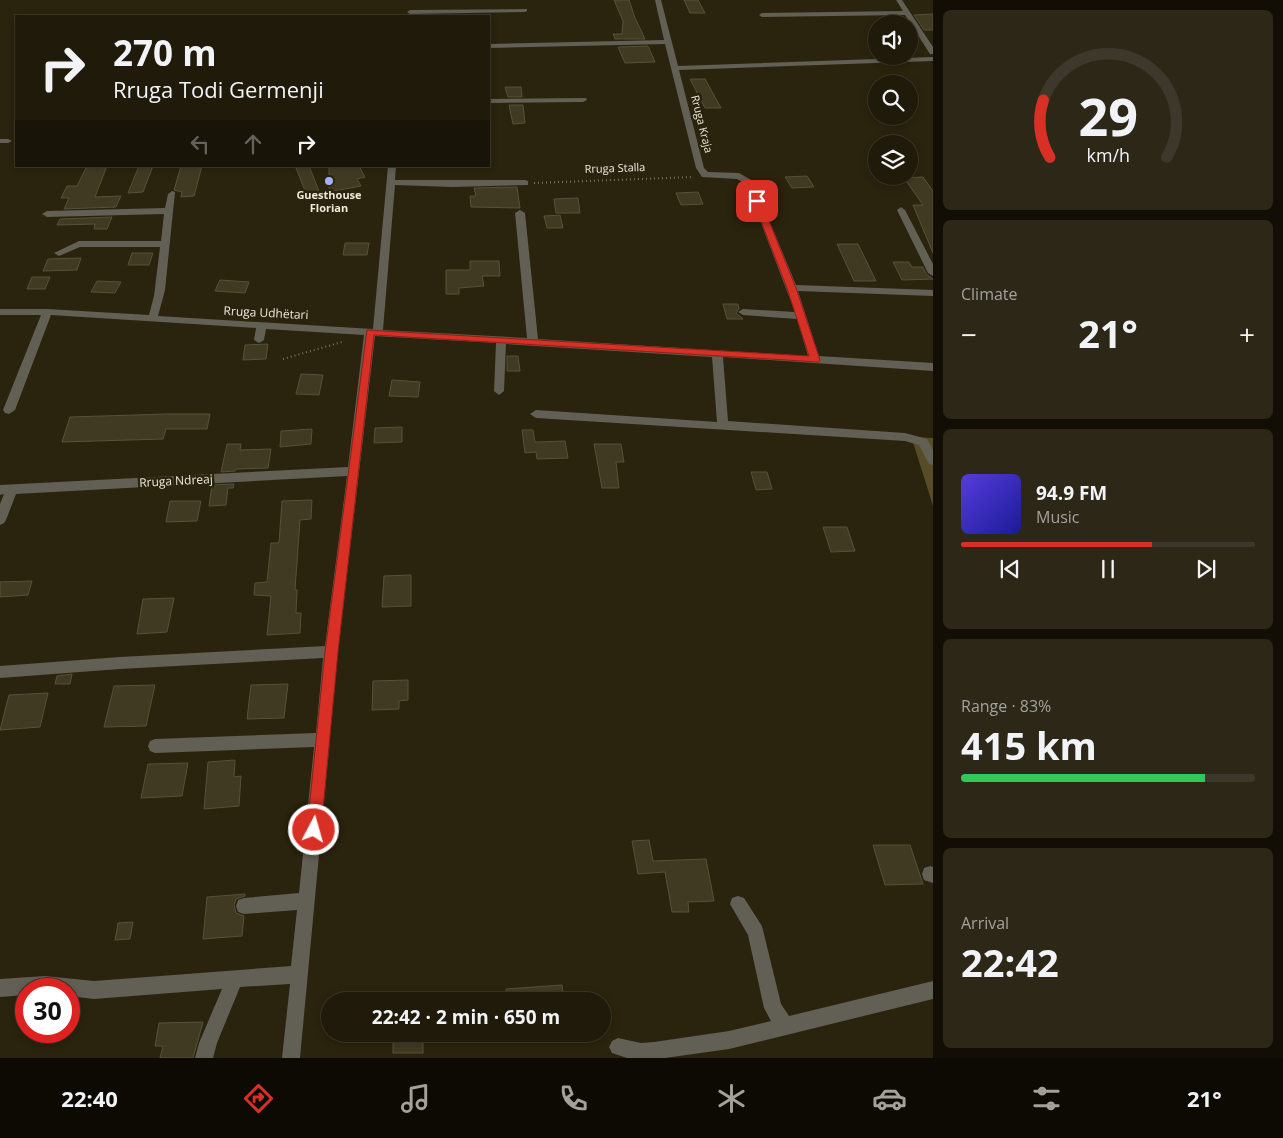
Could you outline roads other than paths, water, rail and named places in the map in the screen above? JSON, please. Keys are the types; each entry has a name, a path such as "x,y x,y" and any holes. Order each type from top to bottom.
{"street":[{"name":"Rruga Kraja","path":"658,0 700,168 705,175 739,176 750,183 792,288"},
{"path":"899,0 933,52"},
{"path":"410,12 524,10"},
{"path":"762,15 908,13"},
{"path":"490,46 669,42"},
{"path":"675,68 933,59"},
{"path":"490,101 583,100"},
{"path":"291,1058 331,652 353,471 373,334 392,167"},
{"path":"390,182 452,184 525,183"},
{"path":"152,319 158,301 166,244 168,211 172,194"},
{"path":"901,210 933,273"},
{"path":"47,214 168,211"},
{"path":"520,213 533,342"},
{"path":"59,253 79,244 125,242 166,244"},
{"path":"815,360 792,288 933,293"},
{"name":"Rruga Udhëtari","path":"0,312 47,312 373,334 501,340 933,367"},
{"path":"9,410 47,312"},
{"path":"743,312 801,316"},
{"path":"259,340 262,326"},
{"path":"499,391 501,340"},
{"path":"717,354 722,425"},
{"path":"536,414 905,437 923,442 933,461"},
{"name":"Rruga Ndreaj","path":"6,490 353,471"},
{"path":"0,520 6,490"},
{"path":"0,672 120,663 331,652"},
{"path":"155,746 323,740"},
{"path":"244,906 307,901"},
{"path":"738,904 756,932 773,1008 784,1025"},
{"path":"0,988 45,985 94,990 300,974"},
{"path":"204,1058 208,1043 235,979"},
{"path":"618,1047 641,1052 672,1049 686,1044 729,1040 933,990"}],"place":[{"name":"Guesthouse Florian","path":"329,181"}]}
